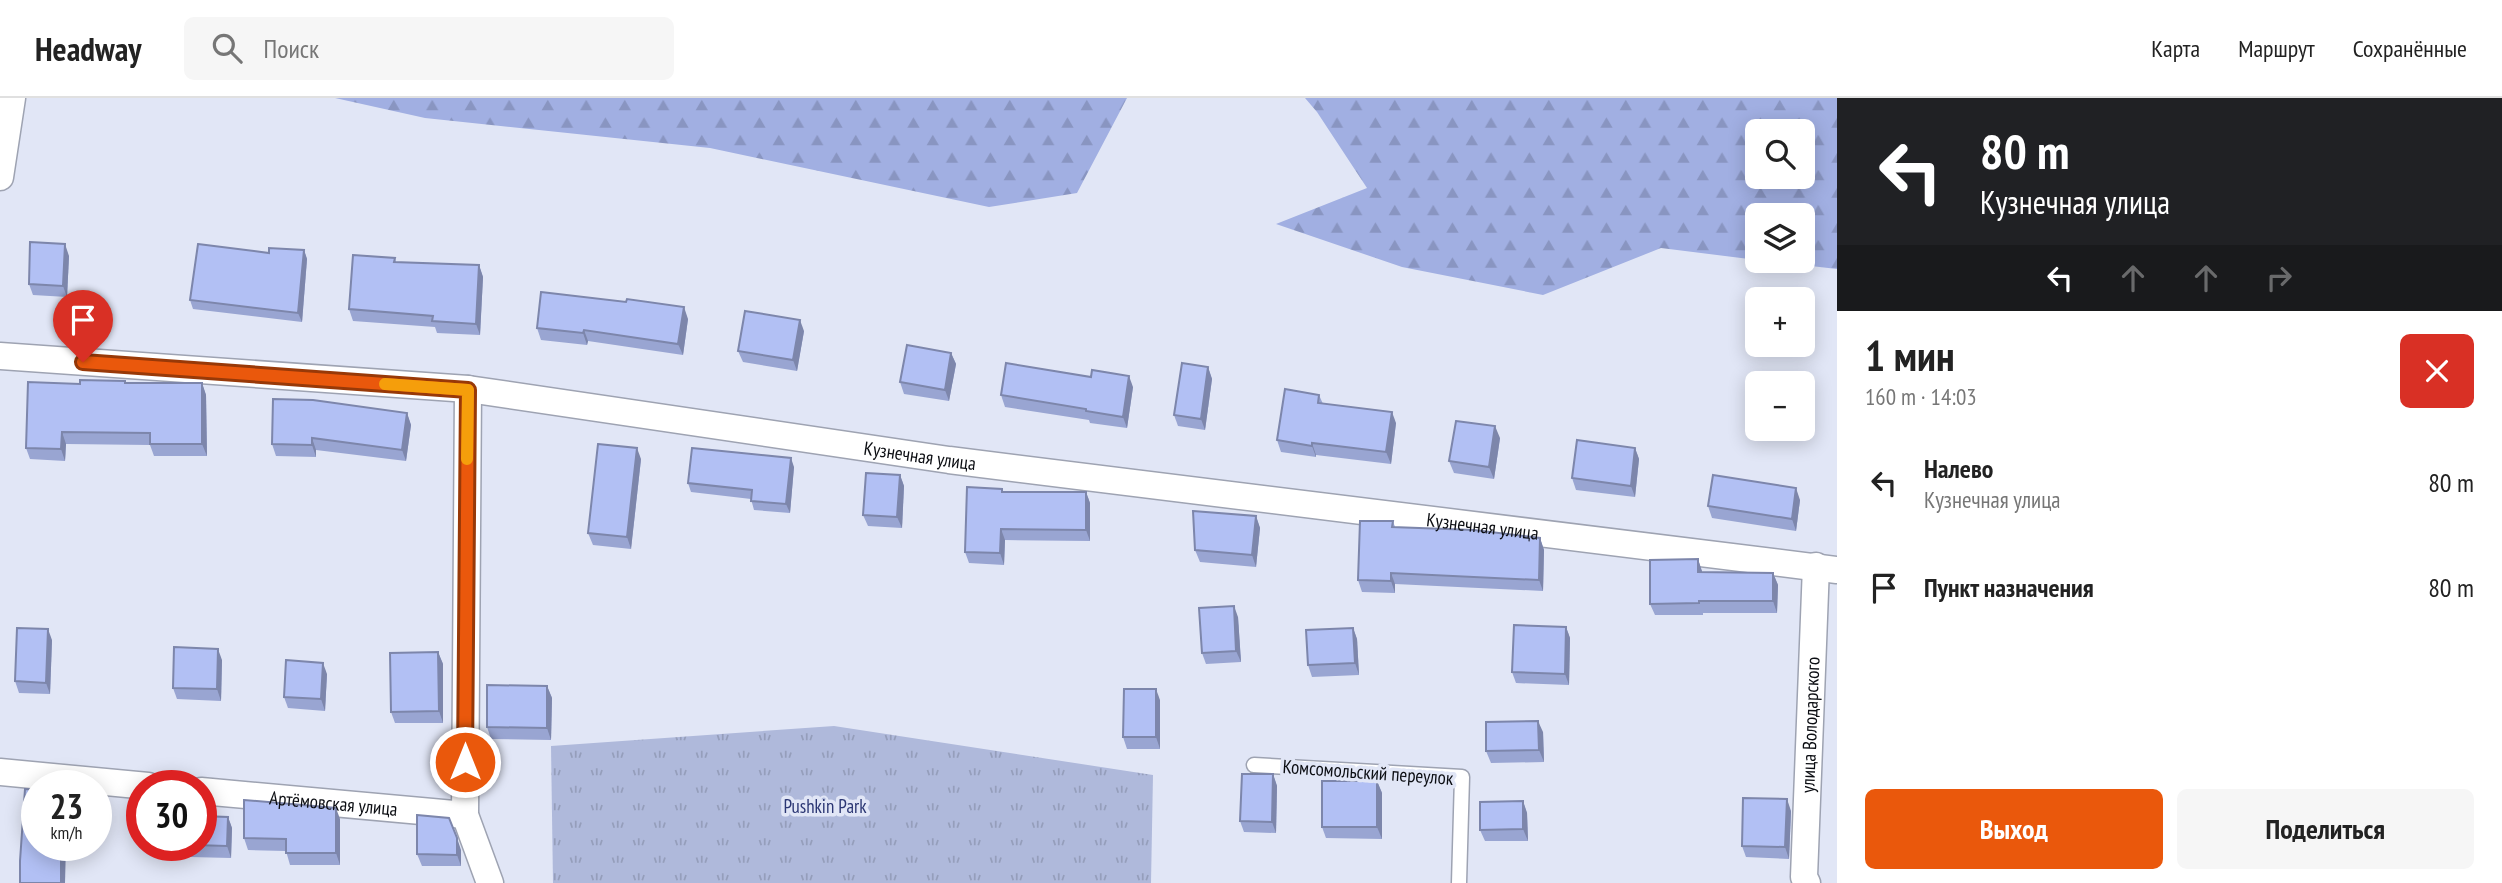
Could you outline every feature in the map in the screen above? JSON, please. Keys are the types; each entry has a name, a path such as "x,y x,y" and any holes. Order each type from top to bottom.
{"street":[{"path":"0,177 12,98"},
{"name":"Кузнечная улица","path":"0,356 468,390 949,460 1827,568"},
{"path":"468,390 465,815 490,883"},
{"name":"улица Володарского","path":"1807,883 1804,877 1827,568"},
{"path":"0,772 126,784"},
{"name":"Артёмовская улица","path":"217,792 465,815"}],"lane":[{"name":"Комсомольский переулок","path":"1254,765 1462,777 1459,883"}],"green space":[{"path":"335,98 1127,98 1077,193 989,207 710,148 425,118"},
{"path":"1305,98 1837,98 1837,269 1815,267 1815,203 1745,203 1745,258 1661,248 1543,295 1402,267 1276,224 1367,188"},
{"name":"Pushkin Park","path":"834,726 1153,775 1151,883 553,883 551,746"}],"building":[{"path":"30,242 65,244 63,286 29,284"},
{"path":"198,244 269,253 269,248 304,250 298,313 190,300"},
{"path":"353,255 395,258 394,262 479,265 476,324 432,321 433,316 349,309"},
{"path":"541,292 684,307 678,344 584,330 583,333 537,328"},
{"path":"745,311 800,320 793,360 738,351"},
{"path":"907,345 951,353 945,390 900,382"},
{"path":"1006,363 1091,377 1092,370 1129,376 1123,417 1001,395"},
{"path":"1182,363 1208,367 1201,419 1174,415"},
{"path":"80,380 202,383 202,444 150,444 150,433 62,432 61,449 26,448 28,382 80,384"},
{"path":"1285,389 1319,395 1318,403 1392,412 1386,452 1312,443 1312,446 1277,440"},
{"path":"273,399 313,400 407,413 402,450 312,438 312,445 272,444"},
{"path":"1456,421 1495,426 1489,467 1449,461"},
{"path":"1577,440 1635,448 1631,486 1572,478"},
{"path":"598,444 637,448 627,537 588,533"},
{"path":"692,448 791,458 786,504 751,501 752,490 688,483"},
{"path":"866,473 900,475 897,517 863,515"},
{"path":"1713,475 1796,488 1792,519 1708,506"},
{"path":"967,487 1002,489 1002,492 1086,492 1086,530 1001,529 1000,553 965,552"},
{"path":"1193,511 1256,516 1252,555 1195,550"},
{"path":"1360,521 1393,521 1392,527 1474,530 1540,538 1539,580 1391,573 1391,581 1358,580"},
{"path":"1698,559 1698,572 1773,573 1773,601 1650,604 1650,560"},
{"path":"1234,606 1236,651 1202,653 1199,608"},
{"path":"1514,625 1566,627 1565,674 1512,672"},
{"path":"17,628 48,629 46,683 15,681"},
{"path":"1353,628 1355,663 1308,665 1306,630"},
{"path":"174,647 218,649 217,689 173,688"},
{"path":"438,652 439,711 391,712 390,653"},
{"path":"286,660 323,663 321,699 284,697"},
{"path":"487,685 547,686 547,728 487,727"},
{"path":"1124,689 1156,689 1156,737 1123,737"},
{"path":"1538,721 1539,750 1486,751 1486,722"},
{"path":"1242,774 1273,774 1272,822 1240,821"},
{"path":"1322,781 1377,781 1377,827 1322,827"},
{"path":"1743,798 1787,799 1785,847 1742,846"},
{"path":"244,800 336,808 336,853 286,853 286,839 244,838"},
{"path":"1523,801 1523,829 1480,830 1480,802"},
{"path":"417,815 449,818 457,838 457,855 417,854"},
{"path":"217,817 228,817 227,846 217,846"},
{"path":"21,847 21,861 61,861 61,883 20,883"}],"slow traffic":[{"path":"385,384 468,390 467,459"}],"route":[{"path":"83,362 468,390 465,762"}]}
